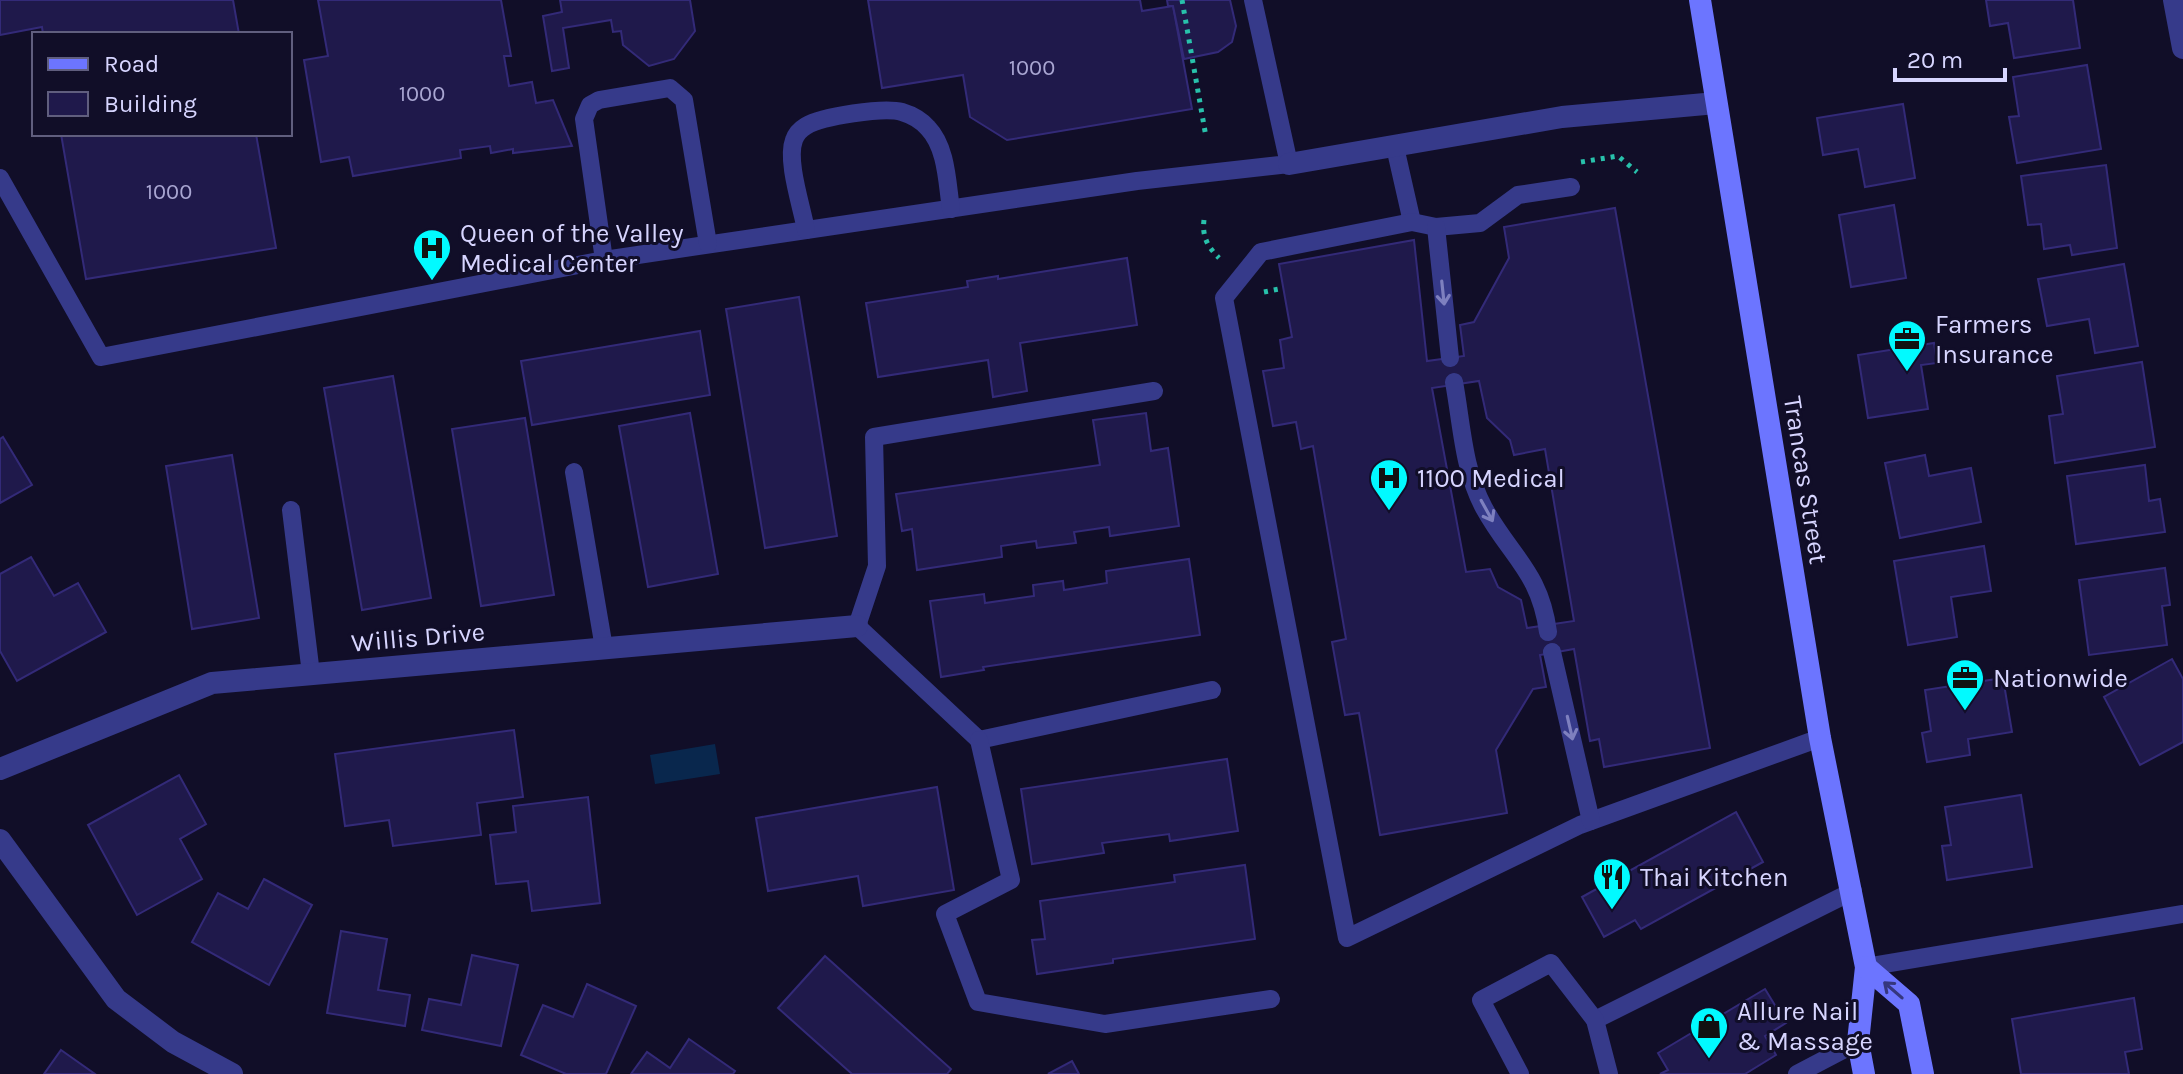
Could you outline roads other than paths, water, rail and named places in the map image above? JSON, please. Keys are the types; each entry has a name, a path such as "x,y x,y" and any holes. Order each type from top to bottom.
{"main road":[{"name":"Trancas Street","path":"1700,0 1820,738 1866,967 1858,1042 1864,1074"},
{"path":"1866,967 1909,1004 1923,1074"}],"street":[{"path":"2174,0 2183,48"},
{"path":"1289,164 1562,117 1716,103"},
{"name":"Willis Drive","path":"0,769 212,683 857,626"},
{"path":"0,840 116,999 173,1042 232,1074"}],"lane":[{"path":"0,178 101,357 604,260 1137,181 1289,164 1253,0"},
{"path":"604,260 584,119 590,105 599,100 670,88 684,100 708,244"},
{"path":"806,230 791,152 797,133 818,121 877,111 899,111 916,117 928,128 943,158 951,209"},
{"path":"1395,147 1412,222"},
{"path":"1571,187 1518,195 1480,223 1436,227 1412,222 1261,252 1224,298 1347,938 1591,821 1820,738"},
{"path":"1436,227 1450,358"},
{"path":"1454,382 1469,475 1497,530 1535,582 1545,610 1548,632"},
{"path":"1154,391 874,437 877,566 857,626 979,740 1011,880 945,914 978,1002 1105,1024 1271,999"},
{"path":"574,472 604,648"},
{"path":"291,510 311,674"},
{"path":"1552,652 1591,821"},
{"path":"979,740 1212,690"},
{"path":"1595,1020 1853,891"},
{"path":"1866,967 2183,914"},
{"path":"1520,1074 1481,1000 1551,963 1595,1020 1609,1074"},
{"path":"1797,1074 1858,1042"}],"water":[{"path":"715,744 720,774 655,784 650,755"}],"place":[{"name":"Queen of the Valley Medical Center","path":"432,282"},
{"name":"Farmers Insurance","path":"1907,373"},
{"name":"1100 Medical","path":"1389,512"},
{"name":"Nationwide","path":"1965,712"},
{"name":"Thai Kitchen","path":"1612,911"},
{"name":"Allure Nail & Massage","path":"1709,1060"}]}
